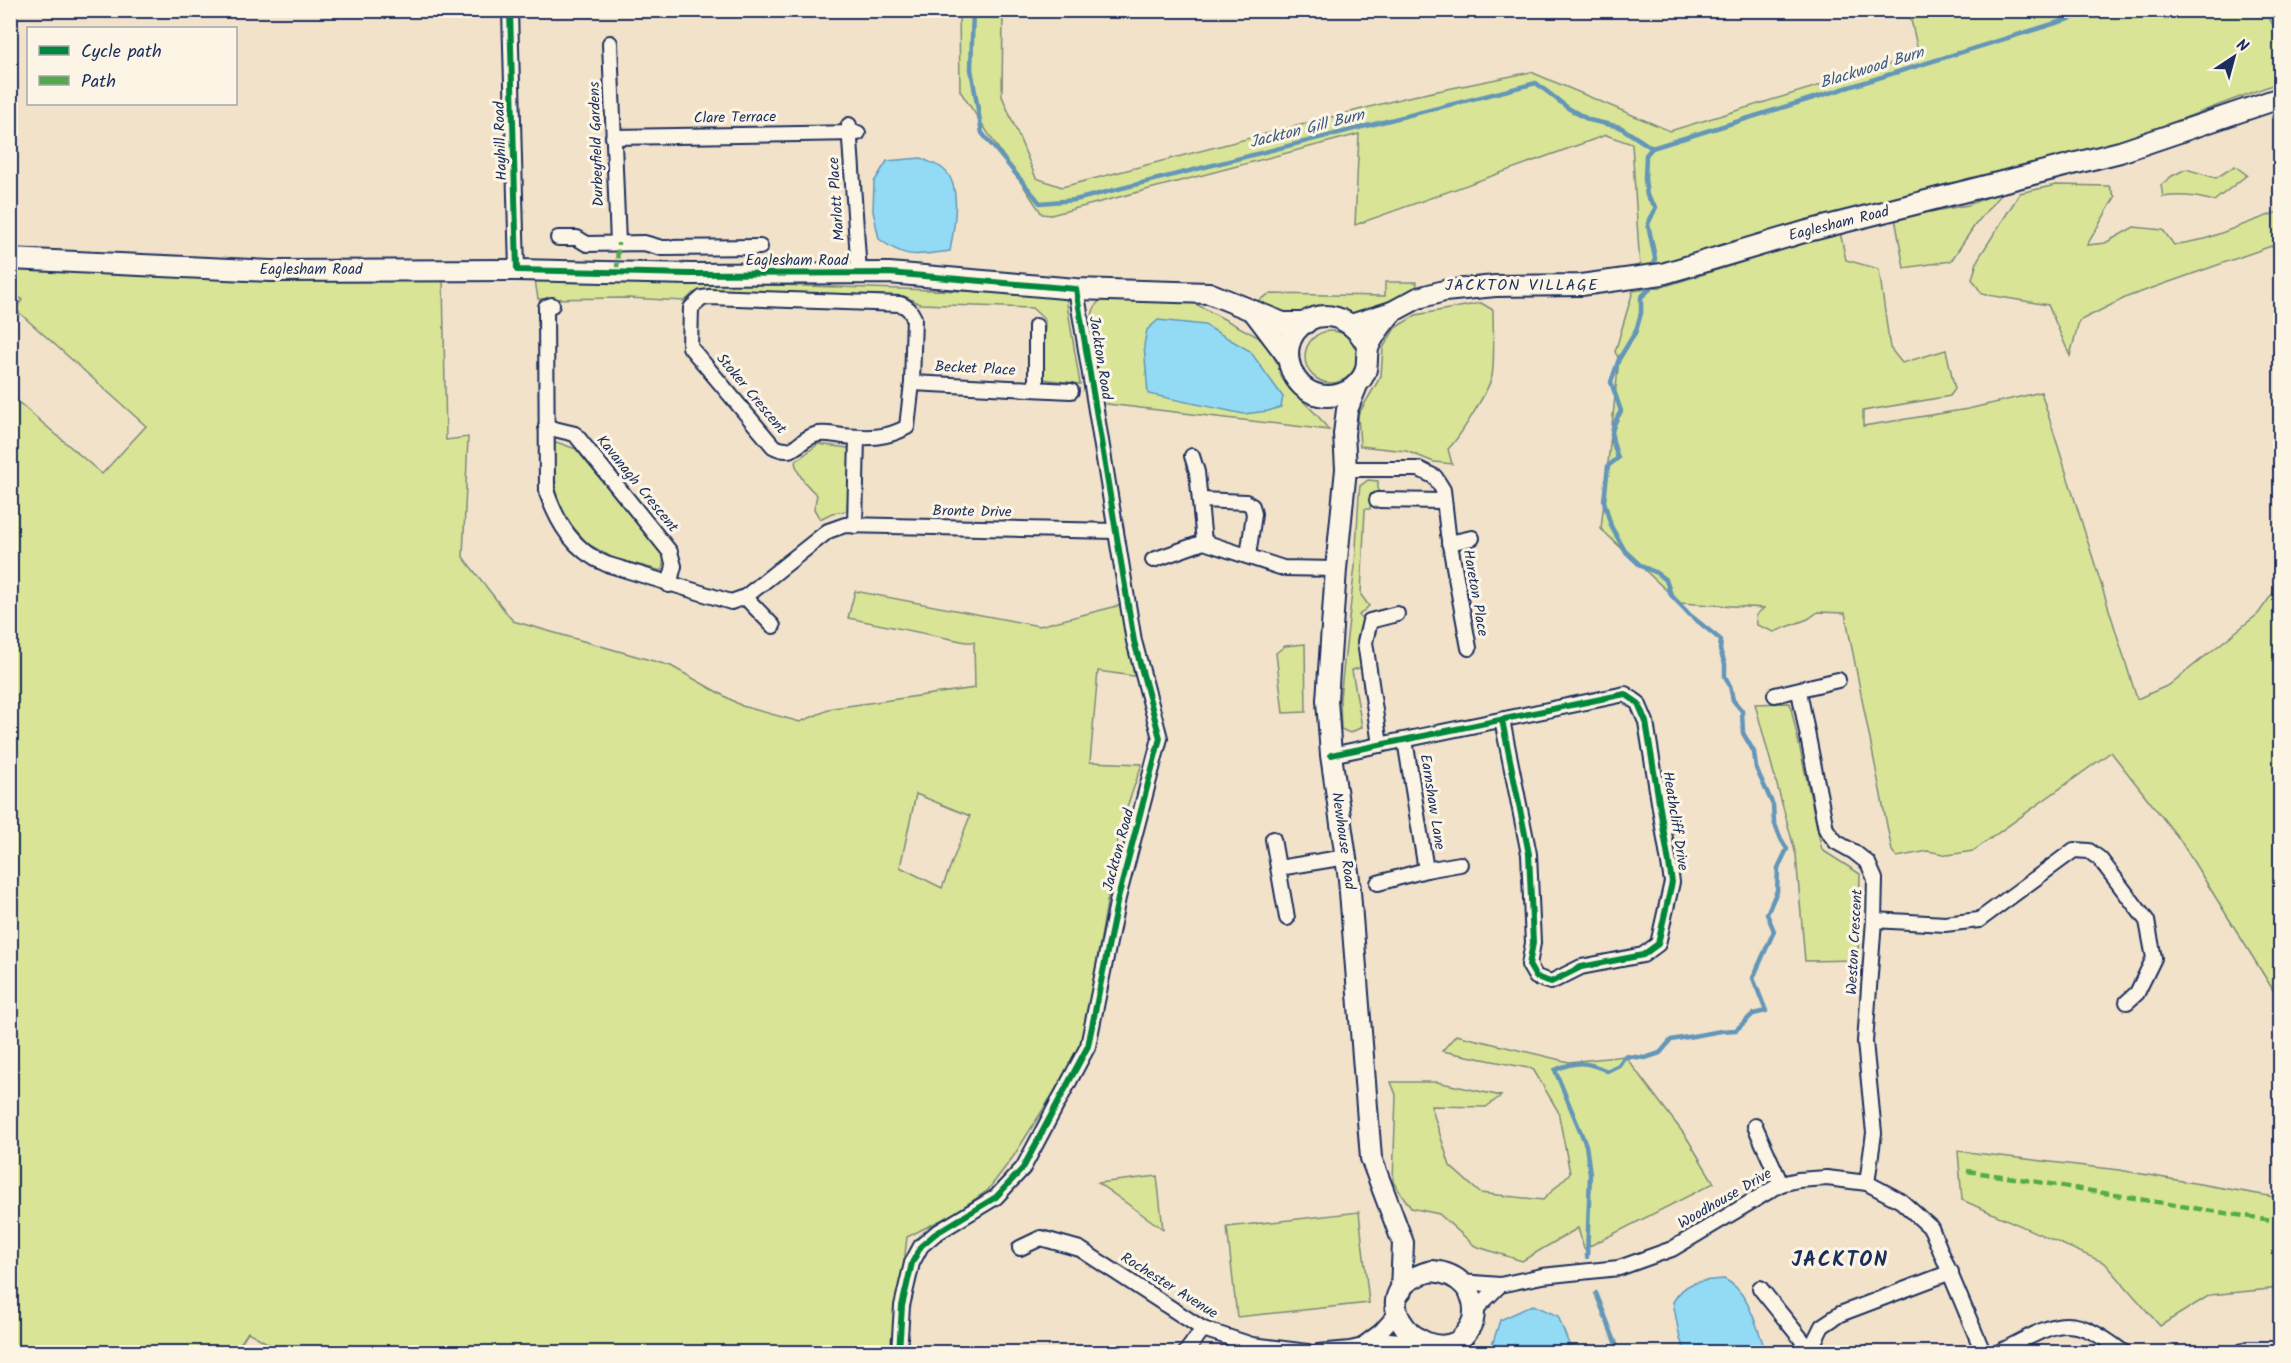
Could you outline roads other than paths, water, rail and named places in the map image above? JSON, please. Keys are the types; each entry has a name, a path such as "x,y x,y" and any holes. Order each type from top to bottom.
{"main road":[{"name":"Eaglesham Road","path":"1351,325 1392,312 1418,298 1444,291 1495,286 1581,285 1662,274 1804,232 2120,152 2280,98"},
{"name":"Eaglesham Road","path":"10,259 272,271 517,270 691,274 916,275 1076,289 1209,293 1283,323 1306,323"},
{"path":"1254,312 1288,357"},
{"name":"Eaglesham Road","path":"1368,348 1376,332 1392,312"},
{"path":"1331,316 1344,319 1363,336 1368,348 1368,362 1357,385 1334,396 1320,396 1308,391 1298,382 1291,370 1288,357 1295,333 1306,323 1331,316"},
{"name":"Newhouse Road","path":"1357,385 1347,410 1344,434 1346,469 1327,700 1331,755 1346,858 1371,1158 1402,1243 1401,1291"},
{"name":"Newhouse Road","path":"1320,396 1332,409 1344,434"},
{"name":"Newhouse Road","path":"1402,1243 1432,1271"},
{"path":"1432,1271 1445,1272 1461,1282 1472,1298 1474,1311 1466,1343 1438,1351 1413,1342 1401,1328 1396,1303 1401,1291 1414,1277 1432,1271"}],"street":[{"name":"Hayhill Road","path":"510,10 517,270"},
{"name":"Durbeyfield Gardens","path":"610,43 618,243"},
{"name":"Clare Terrace","path":"614,137 852,130"},
{"name":"Marlott Place","path":"852,130 860,273"},
{"path":"558,238 577,238 587,244 644,243 662,248 760,247"},
{"name":"Jackton Road","path":"899,1353 902,1306 912,1263 921,1246 935,1233 996,1197 1023,1168 1088,1046 1118,898 1160,738 1134,641 1076,289"},
{"name":"Stoker Crescent","path":"710,297 900,304 910,310 914,318 912,383 907,427 892,435 856,437 820,434 788,452 773,446 690,347 692,308 702,298 710,297"},
{"path":"552,305 546,306 546,427 547,493 555,517 573,541 596,560 669,585 731,602 745,597 773,626"},
{"name":"Becket Place","path":"1036,326 1036,389"},
{"name":"Becket Place","path":"912,383 1071,391"},
{"name":"Kavanagh Crescent","path":"546,427 575,435 670,552 674,566 669,585"},
{"path":"855,526 856,437"},
{"path":"1192,456 1201,500 1204,542"},
{"name":"Hareton Place","path":"1346,469 1419,469 1435,477 1443,490 1449,543 1469,648"},
{"path":"1201,500 1246,502 1252,506 1254,514 1248,556"},
{"path":"1377,500 1444,501"},
{"name":"Bronte Drive","path":"745,597 828,531 845,525 1116,531"},
{"name":"Hareton Place","path":"1449,543 1472,538"},
{"path":"1153,560 1204,542 1283,568 1336,569"},
{"path":"1380,745 1365,642 1370,621 1397,614"},
{"path":"1775,695 1838,680"},
{"name":"Weston Crescent","path":"1799,691 1826,829 1836,842 1854,852 1868,864 1875,879 1865,1042 1874,1134 1867,1183"},
{"name":"Heathcliff Drive","path":"1331,755 1625,694 1638,703 1646,722 1672,882 1658,944 1643,955 1581,968 1551,982 1536,977 1529,965 1533,943 1529,854 1502,720"},
{"name":"Earnshaw Lane","path":"1405,740 1426,870"},
{"path":"1273,839 1280,868 1287,918"},
{"path":"1874,920 1945,924 1979,920 2074,850 2089,851 2100,859 2147,921 2154,958 2137,993 2127,1002"},
{"path":"1280,868 1346,858"},
{"name":"Earnshaw Lane","path":"1378,883 1426,870 1460,864"},
{"path":"1755,1126 1781,1184"},
{"name":"Woodhouse Drive","path":"1461,1282 1500,1285 1542,1276 1619,1268 1672,1250 1781,1184 1827,1178 1867,1183 1901,1201 1931,1228 1983,1353"},
{"name":"Rochester Avenue","path":"1020,1248 1041,1238 1080,1249 1203,1329 1252,1345 1306,1352"},
{"path":"1760,1288 1810,1351 1822,1326 1840,1314 1951,1272"},
{"path":"1474,1311 1500,1285"},
{"path":"1364,1344 1381,1331 1397,1313"},
{"path":"1999,1353 2051,1326 2072,1324 2101,1335 2123,1353"},
{"path":"1186,1353 1203,1329"},
{"path":"1318,1353 1350,1349 1389,1340 1413,1342"},
{"path":"2241,1353 2247,1350 2276,1350"}],"water":[{"path":"2265,11 2280,11 2280,37"},
{"path":"921,158 943,169 953,185 955,207 950,251 929,254 905,253 879,239 873,211 874,182 887,161"},
{"path":"1158,320 1205,325 1250,351 1283,397 1281,407 1244,414 1148,394 1144,345 1147,330"},
{"path":"1724,1279 1733,1284 1746,1301 1766,1352 1686,1352 1680,1339 1673,1302 1683,1289 1694,1283"},
{"path":"1533,1305 1558,1316 1572,1352 1490,1352 1500,1320"}],"waterway":[{"name":"Jackton Gill Burn","path":"973,10 971,69 982,133 1040,203 1075,200 1536,83 1568,108 1589,120 1620,127 1652,148"},
{"name":"Blackwood Burn","path":"1652,148 2098,10"},
{"name":"Jackton Gill Burn","path":"1652,148 1646,155 1645,179 1647,196 1656,207 1648,224 1655,258 1654,264"},
{"name":"Jackton Gill Burn","path":"1587,1257 1590,1174 1586,1145 1555,1070 1581,1063 1607,1071 1619,1065 1625,1056 1645,1058 1660,1053 1671,1040 1736,1030 1753,1014 1766,1011 1753,978 1774,931 1767,914 1777,891 1778,868 1787,849 1774,822 1773,805 1756,768 1754,752 1743,733 1742,711 1733,700 1725,676 1725,664 1720,650 1721,640 1690,615 1671,595 1666,580 1641,566 1625,551 1611,526 1604,501 1608,466 1618,458 1612,434 1621,411 1611,382 1619,359 1636,331 1641,313 1641,297 1650,289"},
{"name":"Jackton Gill Burn","path":"1596,1293 1619,1352"}],"district":[{"name":"JACKTON VILLAGE","path":"1522,285"},
{"name":"JACKTON","path":"1840,1260"}]}
